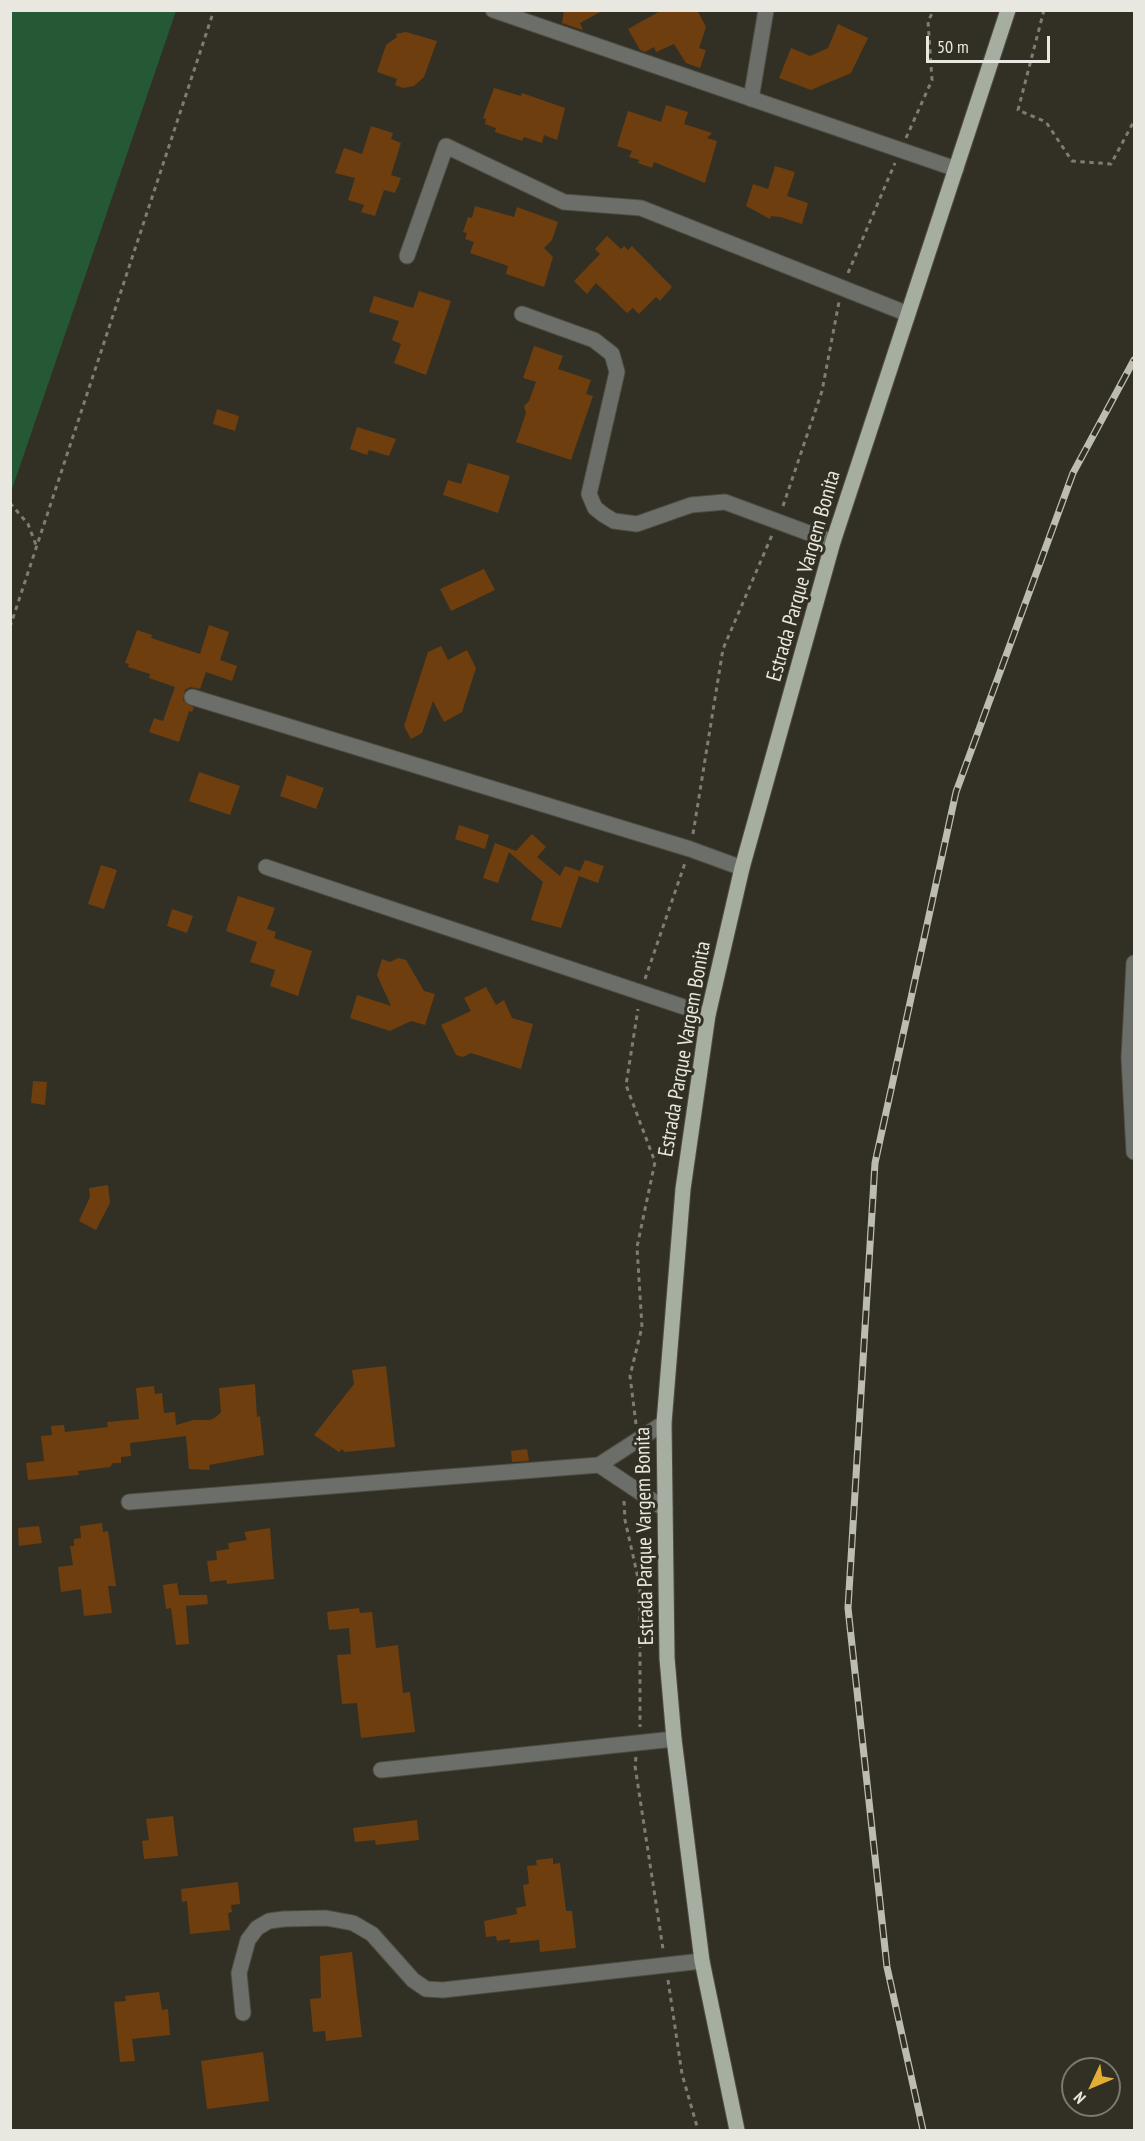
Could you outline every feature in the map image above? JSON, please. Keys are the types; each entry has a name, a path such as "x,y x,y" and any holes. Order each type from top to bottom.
{"main road":[{"name":"Estrada Parque Vargem Bonita","path":"737,2130 702,1961 674,1739 664,1596 664,1424 683,1189 708,1015 742,868 833,542 1008,10"}],"street":[{"path":"492,10 956,169"},
{"path":"751,99 766,10"},
{"path":"408,256 446,146 564,202 641,208 908,314"},
{"path":"522,314 594,340 612,354 617,372 590,494 595,508 604,515 625,525 637,524 691,505 725,501 833,542"},
{"path":"192,697 690,849 742,868"},
{"path":"266,867 708,1015"},
{"path":"1134,963 1132,1025 1134,1152"},
{"path":"129,1502 599,1465 664,1424"},
{"path":"599,1465 665,1509"},
{"path":"381,1770 674,1739"},
{"path":"243,2013 239,1973 248,1940 257,1928 269,1921 284,1919 326,1918 353,1923 372,1934 412,1980 426,1989 443,1990 702,1961"}],"path":[{"path":"10,627 214,10"},
{"path":"1044,10 1018,110 1046,122 1072,161 1111,164 1134,121"},
{"path":"10,503 28,524 36,547"}],"green space":[{"path":"10,11 176,11 11,492"}],"building":[{"path":"564,10 604,10 580,23 583,30 562,23"},
{"path":"662,10 697,10 706,27 699,48 706,50 700,68 686,63 674,44 656,52 654,47 645,52 640,50 628,29"},
{"path":"838,24 868,38 851,73 811,90 779,78 791,48 810,56 828,48"},
{"path":"406,32 437,41 424,77 414,86 403,88 395,85 397,79 377,72 386,45 397,37 396,34"},
{"path":"494,88 521,96 522,93 565,108 557,140 544,135 542,143 524,137 522,141 495,132 496,128 485,124 486,119 483,118"},
{"path":"666,105 688,112 684,124 712,133 707,138 717,141 705,183 654,162 652,168 638,163 639,160 629,157 632,151 617,146 628,111 661,122"},
{"path":"371,126 393,133 391,139 401,143 391,175 401,178 395,193 384,190 375,216 361,212 364,205 348,200 355,178 335,173 344,148 362,154"},
{"path":"775,166 795,172 787,196 808,203 802,224 780,217 771,216 770,219 746,206 753,184 768,189"},
{"path":"475,206 514,217 517,207 558,222 552,240 544,248 553,257 544,287 506,274 508,266 470,253 474,242 465,239 467,233 463,232 468,217 472,218"},
{"path":"607,236 621,249 624,246 628,250 632,246 672,287 660,301 656,297 639,314 633,308 627,313 596,283 587,294 574,281 600,254 595,249"},
{"path":"419,291 451,301 426,375 394,363 401,344 392,340 399,321 369,312 374,296 413,308"},
{"path":"534,346 563,356 558,369 591,380 586,394 593,396 571,460 516,442 526,413 524,406 529,401 536,382 523,378"},
{"path":"217,409 239,416 235,431 213,424"},
{"path":"357,427 396,439 389,456 369,450 367,455 350,449"},
{"path":"468,463 510,476 498,513 443,495 448,480 461,484"},
{"path":"484,569 495,590 451,611 440,589"},
{"path":"209,625 229,632 220,660 237,666 232,681 206,672 200,689 190,687 185,690 183,700 194,708 192,712 189,711 179,742 149,732 154,718 163,721 175,687 149,678 150,674 128,667 129,664 125,663 137,630 152,635 151,638 200,654"},
{"path":"441,646 448,660 467,650 476,668 462,712 444,722 433,701 422,733 411,739 404,726 428,652"},
{"path":"199,772 240,786 230,815 189,801"},
{"path":"287,775 324,788 316,809 280,796"},
{"path":"459,825 489,835 485,849 455,839"},
{"path":"532,834 546,847 537,857 560,876 565,866 580,871 585,860 604,866 598,883 579,876 561,928 531,920 543,882 509,852 498,883 483,878 495,843 516,851"},
{"path":"101,865 117,870 104,909 88,904"},
{"path":"238,896 275,908 267,929 276,932 274,938 312,951 298,996 270,986 275,970 250,962 257,942 226,931"},
{"path":"172,909 193,916 187,933 167,926"},
{"path":"398,958 406,960 424,991 435,994 425,1025 411,1021 390,1031 350,1018 357,995 391,1006 377,975 382,959 390,962"},
{"path":"486,987 496,1005 504,1000 512,1018 533,1024 521,1069 471,1053 463,1057 456,1055 441,1025 471,1011 464,998"},
{"path":"33,1081 47,1082 45,1105 31,1103"},
{"path":"108,1185 110,1203 96,1230 79,1221 90,1197 89,1188"},
{"path":"386,1366 395,1447 345,1452 342,1449 339,1452 314,1435 354,1384 352,1370"},
{"path":"255,1384 257,1417 260,1416 264,1455 209,1465 210,1470 189,1469 186,1436 130,1443 131,1456 121,1457 121,1463 113,1463 110,1467 78,1471 79,1475 28,1480 26,1463 44,1461 41,1436 52,1435 51,1426 64,1425 65,1432 108,1427 107,1422 139,1419 136,1388 154,1386 155,1394 162,1393 164,1413 175,1412 176,1425 216,1417 221,1412 219,1388"},
{"path":"527,1449 529,1461 512,1462 511,1451"},
{"path":"102,1523 103,1532 108,1531 116,1586 108,1586 112,1613 84,1616 81,1589 61,1592 58,1567 73,1565 70,1546 74,1546 74,1539 81,1538 80,1526"},
{"path":"39,1526 42,1543 19,1546 18,1528"},
{"path":"270,1528 274,1579 227,1584 226,1580 210,1582 207,1561 217,1560 216,1551 229,1549 228,1543 247,1540 244,1532"},
{"path":"177,1583 179,1595 207,1595 208,1604 186,1606 189,1644 176,1645 171,1608 166,1609 163,1585"},
{"path":"359,1608 360,1613 372,1612 376,1648 398,1645 403,1693 410,1692 415,1732 361,1738 357,1703 342,1704 337,1655 351,1654 349,1628 329,1630 327,1612"},
{"path":"173,1816 178,1856 144,1859 142,1841 149,1840 146,1819"},
{"path":"417,1820 419,1840 376,1845 375,1840 355,1842 353,1828"},
{"path":"553,1858 553,1864 560,1863 566,1911 572,1911 576,1948 540,1952 539,1940 510,1943 510,1939 497,1941 496,1936 486,1937 484,1921 517,1914 516,1908 526,1906 523,1885 529,1884 527,1866 537,1865 536,1860"},
{"path":"238,1882 240,1904 231,1905 232,1912 228,1913 230,1930 190,1934 187,1901 182,1902 181,1889"},
{"path":"352,1952 362,2037 326,2041 325,2031 313,2032 310,1999 321,1998 320,1956"},
{"path":"159,1992 162,2010 168,2009 170,2035 132,2039 135,2061 120,2062 114,2002 126,2001 125,1996"},
{"path":"263,2052 269,2101 207,2109 201,2061"}],"railway":[{"path":"923,2130 887,1967 848,1608 875,1163 956,792 1073,473 1134,360"}]}
